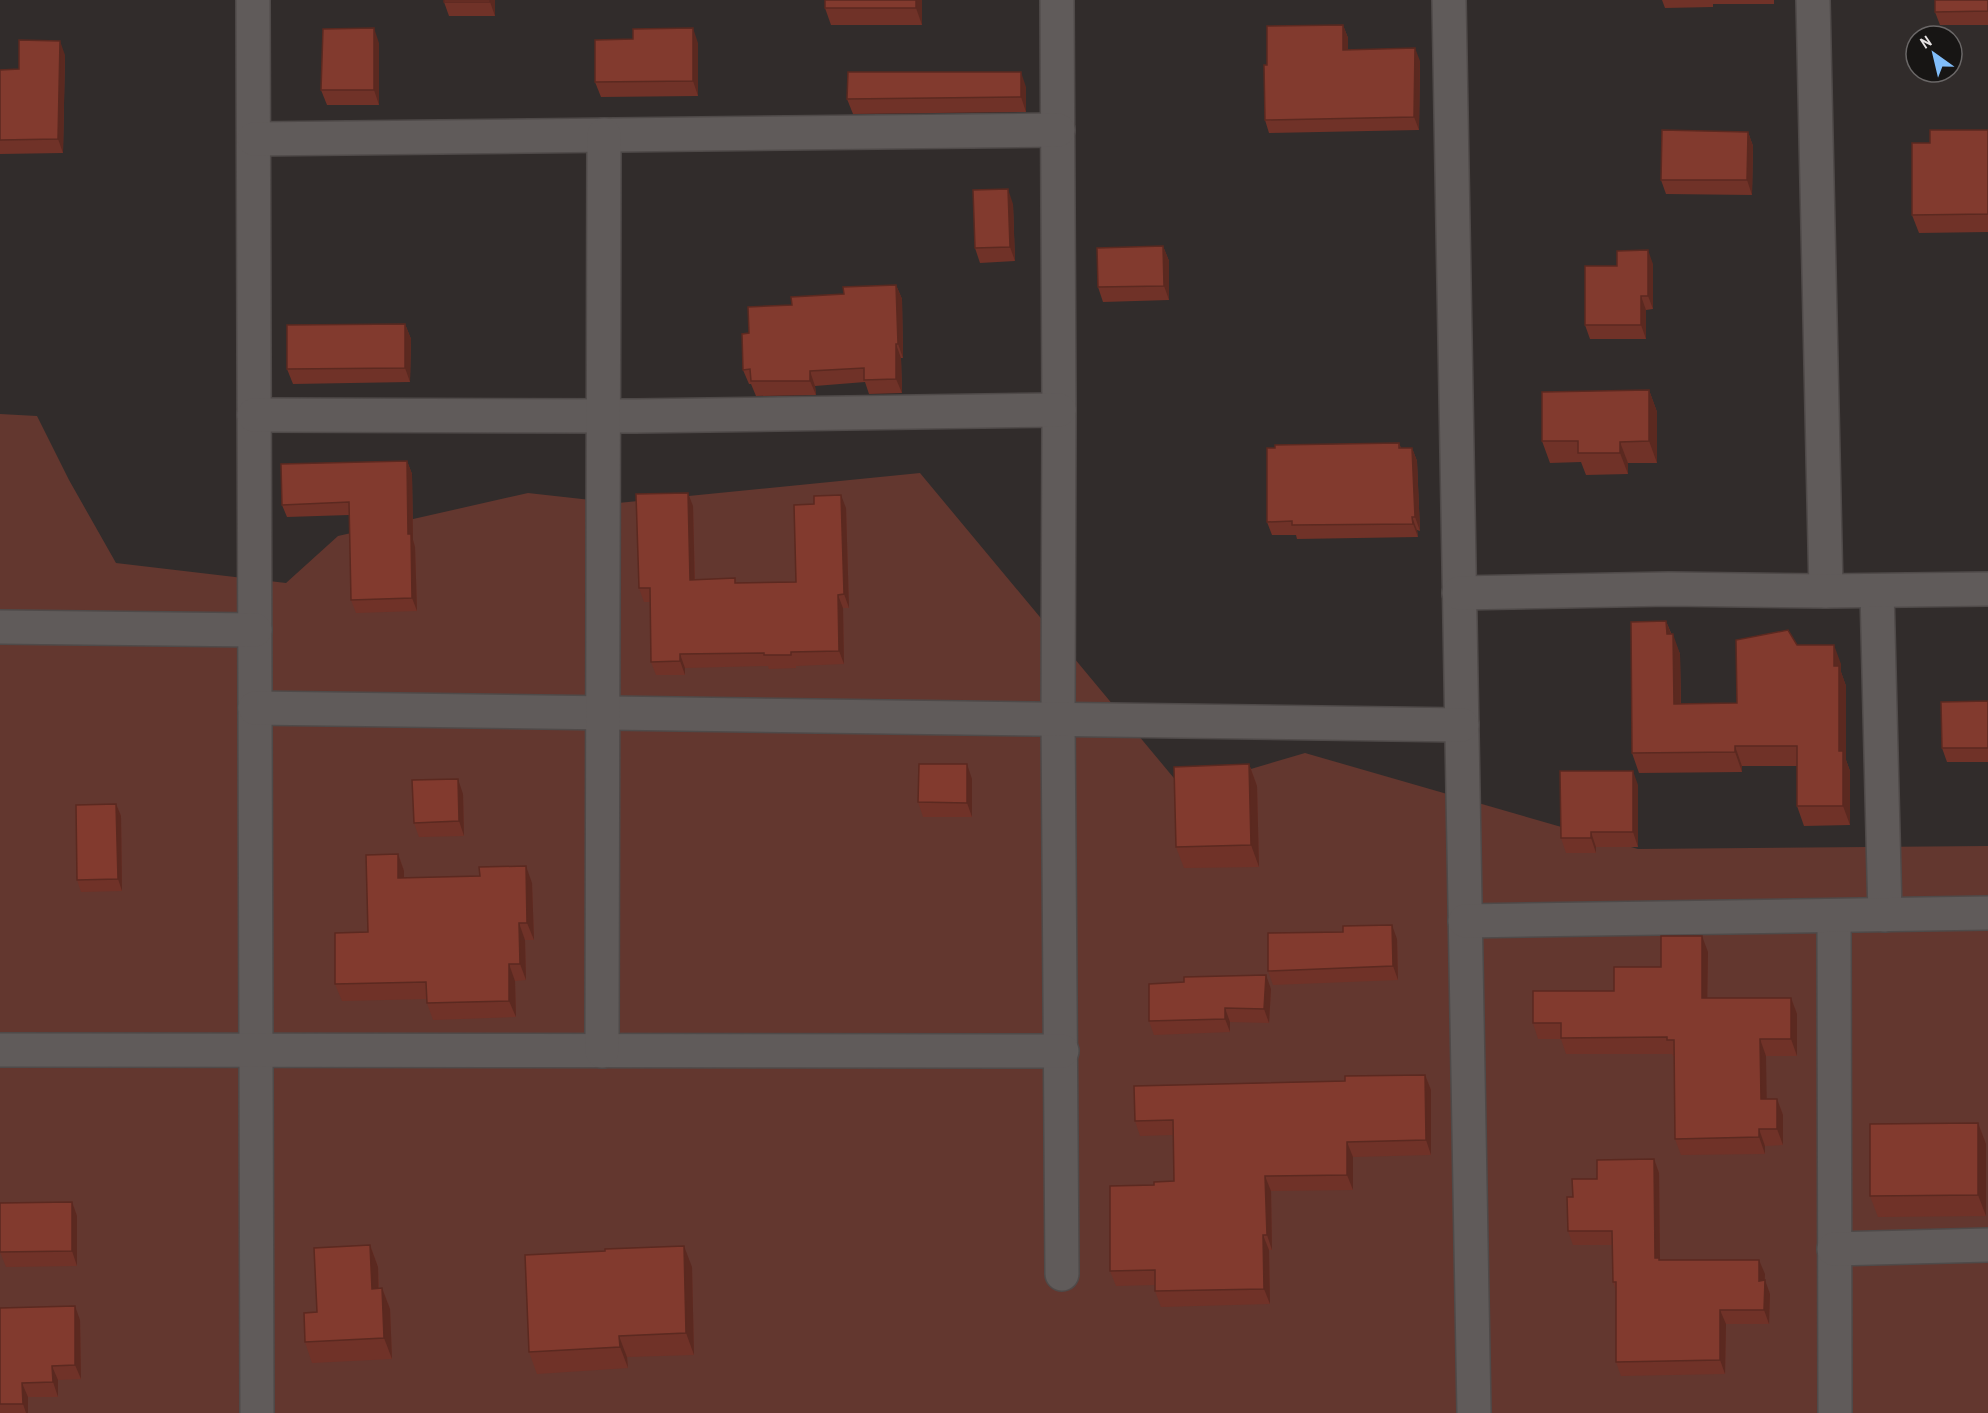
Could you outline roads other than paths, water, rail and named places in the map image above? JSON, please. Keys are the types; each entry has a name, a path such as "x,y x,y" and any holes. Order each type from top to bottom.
{"street":[{"path":"253,0 257,1413"},
{"path":"1057,0 1058,719 1062,1274"},
{"path":"1449,0 1474,1413"},
{"path":"1813,0 1826,591"},
{"path":"254,139 1058,130"},
{"path":"602,1051 604,135"},
{"path":"254,415 604,416 1059,410"},
{"path":"1460,593 1669,589 1826,591 1988,589"},
{"path":"1877,591 1885,915"},
{"path":"0,627 255,630"},
{"path":"255,708 1462,725"},
{"path":"1465,921 1988,913"},
{"path":"1834,916 1834,1413"},
{"path":"0,1050 1062,1051"},
{"path":"1834,1249 1988,1245"}]}
